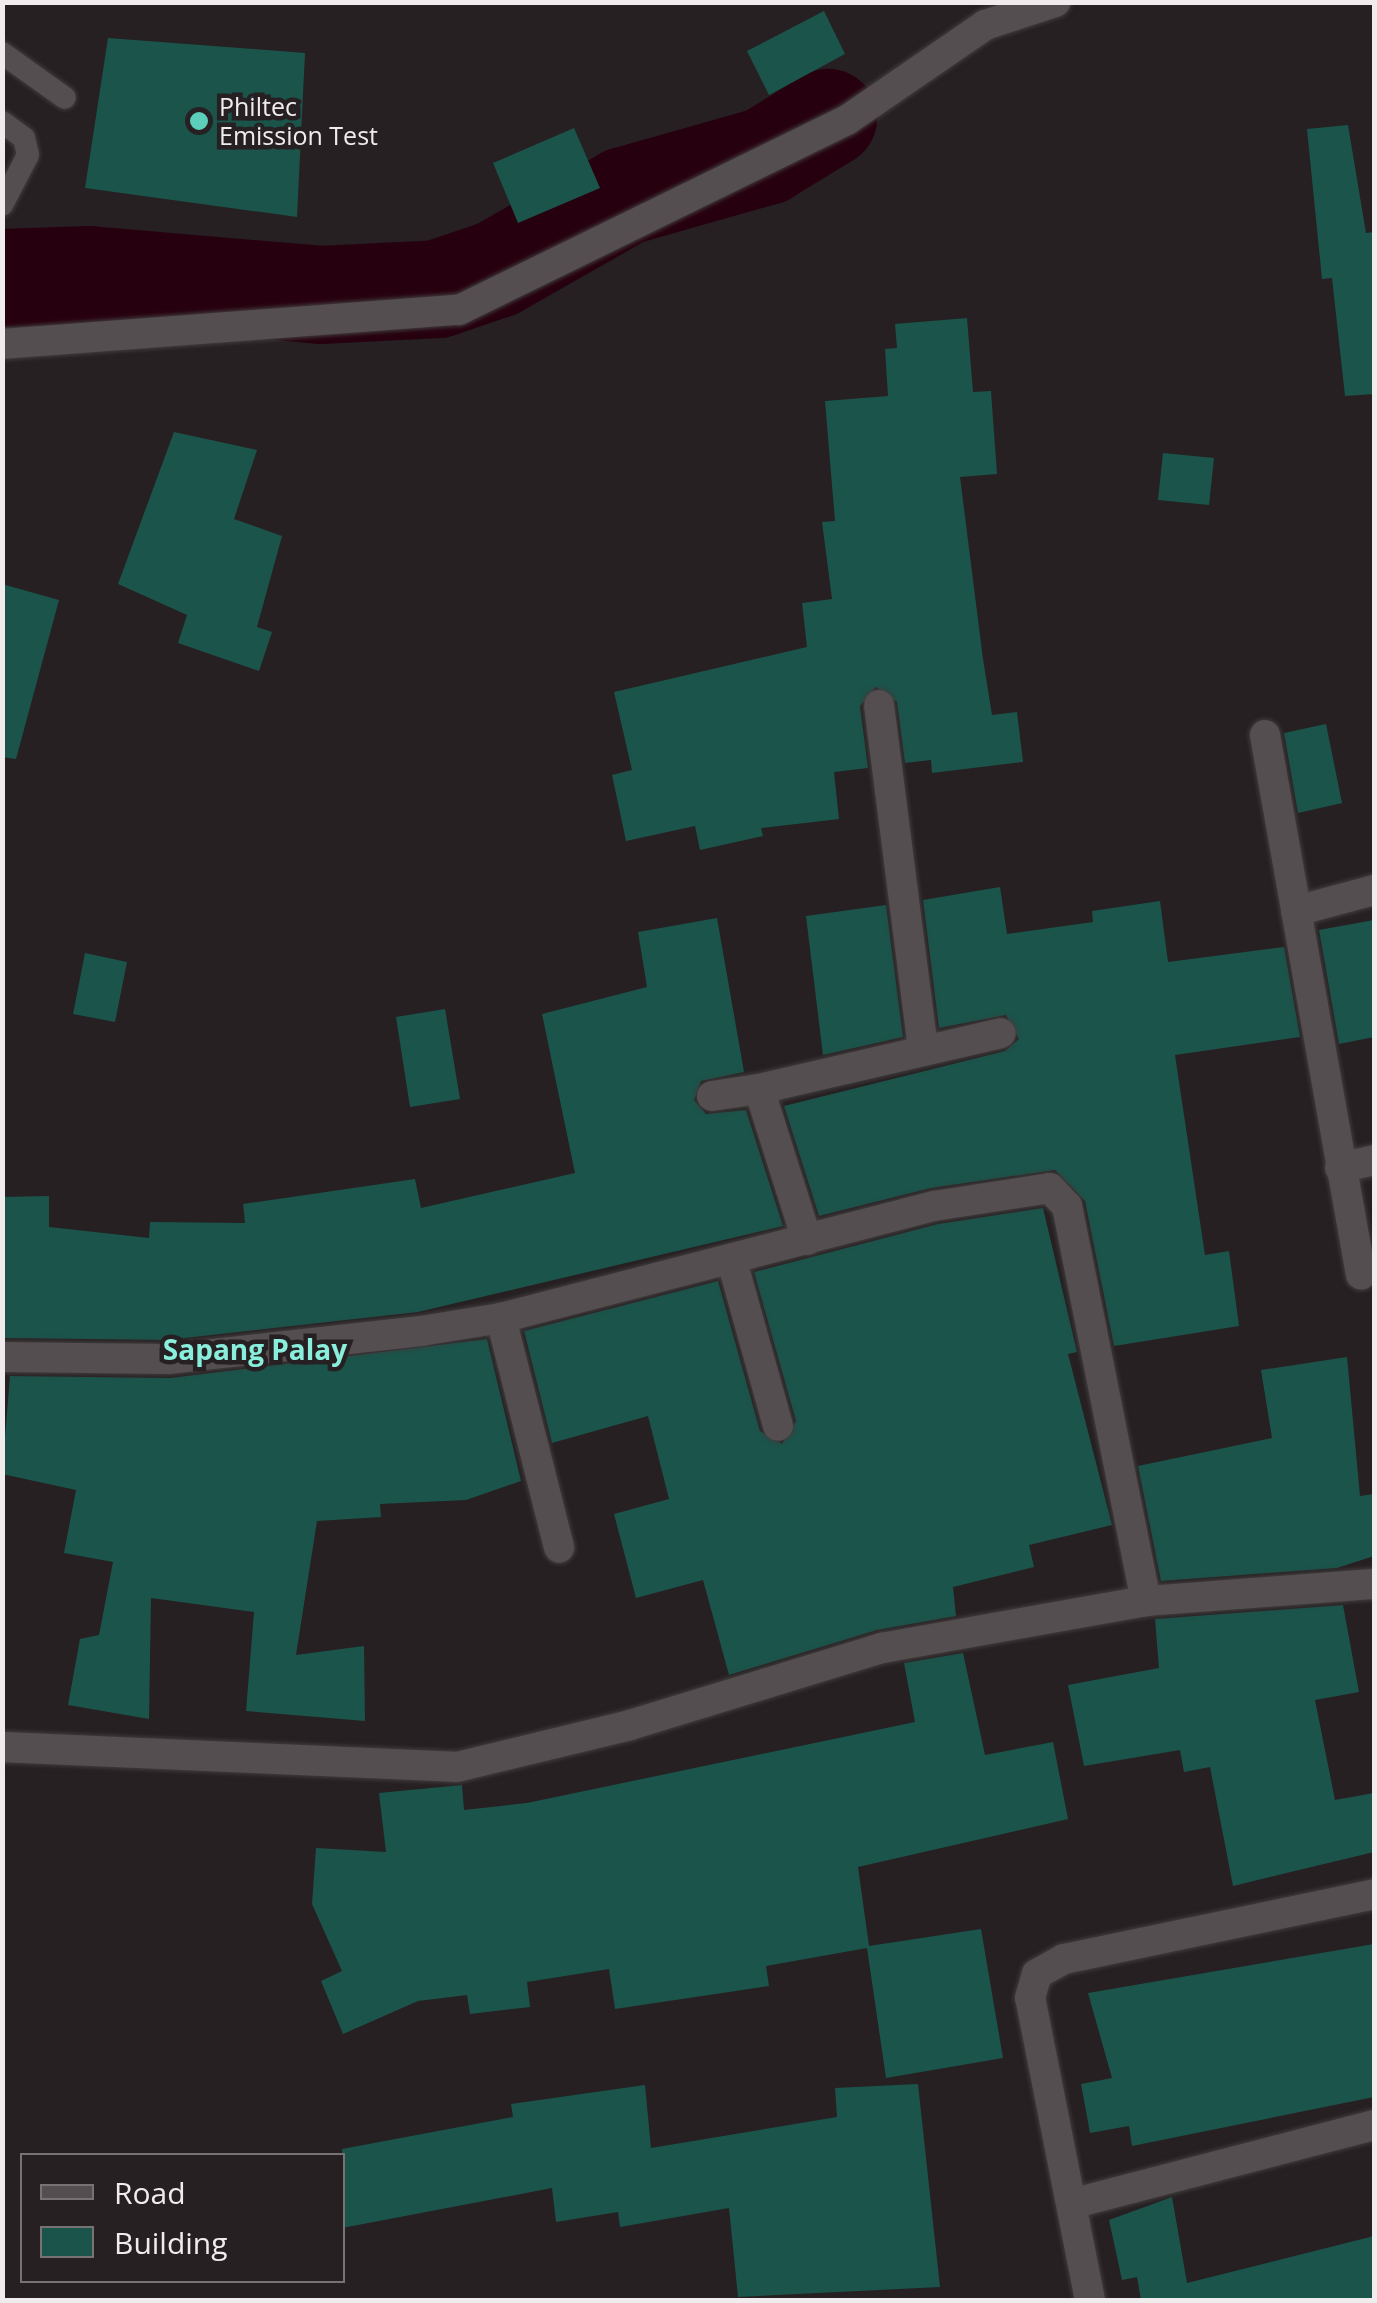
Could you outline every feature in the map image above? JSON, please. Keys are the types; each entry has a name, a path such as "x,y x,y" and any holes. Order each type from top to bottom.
{"street":[{"path":"2,344 459,310 847,120 985,25 1056,2"},
{"path":"878,705 924,1048"},
{"path":"1265,735 1361,1275"},
{"path":"1296,911 1374,890"},
{"path":"712,1096 759,1089 1001,1033"},
{"path":"759,1089 807,1240"},
{"path":"1340,1168 1374,1160"},
{"path":"2,1357 168,1360 501,1318 934,1206 1060,1192 1146,1601"},
{"path":"732,1261 778,1426"},
{"path":"501,1318 559,1548"},
{"path":"2,1747 458,1768 630,1725 882,1648 1146,1601 1374,1584"},
{"path":"1090,2300 1075,2202 1030,1998 1037,1974 1064,1959 1374,1894"},
{"path":"1075,2202 1374,2125"}],"lane":[{"path":"2,53 65,98"},
{"path":"2,122 24,138 28,155 2,205"}],"building":[{"path":"824,11 845,54 769,95 747,51"},
{"name":"Philtec Emission Test","path":"108,38 305,53 297,217 85,188"},
{"path":"1348,125 1366,233 1374,232 1374,394 1345,396 1332,278 1322,279 1307,129"},
{"path":"574,128 600,188 518,223 493,163"},
{"path":"967,318 973,392 991,391 997,474 960,477 992,715 1017,712 1023,762 932,773 931,760 905,763 897,702 876,687 860,706 868,768 834,772 839,819 761,828 763,836 700,850 695,826 626,841 612,775 632,770 614,692 807,647 802,603 832,599 822,522 835,521 825,401 888,396 885,349 897,348 895,324"},
{"path":"174,432 257,450 234,519 282,536 257,627 272,632 259,671 178,643 187,615 118,584"},
{"path":"1163,453 1214,458 1209,505 1158,500"},
{"path":"2,584 59,600 16,759 2,757"},
{"path":"1326,724 1342,803 1298,813 1284,733"},
{"path":"1000,887 1007,934 1093,922 1092,911 1160,901 1168,962 1284,947 1300,1037 1175,1055 1205,1255 1229,1251 1239,1326 1114,1346 1085,1201 1055,1170 931,1188 819,1216 784,1106 1005,1051 1019,1039 1006,1015 939,1028 923,900"},
{"path":"886,905 903,1037 823,1055 806,916"},
{"path":"717,918 744,1072 701,1081 694,1100 706,1114 746,1110 783,1226 418,1312 167,1340 2,1338 2,1197 49,1196 49,1227 149,1238 150,1222 245,1223 243,1204 415,1179 421,1208 575,1173 542,1014 647,987 638,932"},
{"path":"1374,920 1374,1037 1339,1044 1319,930"},
{"path":"85,953 127,962 115,1022 73,1014"},
{"path":"445,1009 460,1099 410,1107 396,1017"},
{"path":"1043,1208 1077,1352 1068,1354 1112,1525 1029,1545 1034,1567 953,1587 956,1616 877,1630 729,1675 703,1580 636,1598 614,1514 669,1499 648,1416 552,1443 524,1331 718,1281 760,1431 782,1444 796,1421 754,1272 938,1224"},
{"path":"487,1339 521,1481 466,1500 380,1504 381,1517 317,1521 296,1655 364,1646 365,1721 246,1711 254,1612 151,1598 149,1719 68,1705 80,1639 99,1635 113,1562 64,1553 76,1490 2,1474 10,1376 170,1378"},
{"path":"1347,1357 1360,1496 1374,1494 1374,1556 1337,1568 1161,1581 1138,1466 1272,1438 1261,1370"},
{"path":"1343,1605 1359,1692 1315,1700 1335,1800 1374,1793 1374,1852 1233,1886 1210,1767 1184,1772 1180,1750 1084,1766 1068,1685 1159,1668 1155,1619"},
{"path":"963,1653 985,1755 1053,1742 1068,1819 858,1867 869,1946 981,1929 1003,2058 886,2078 867,1948 766,1966 769,1986 615,2009 609,1969 527,1982 530,2007 470,2014 467,1995 418,2001 343,2034 321,1981 342,1971 312,1904 316,1848 386,1852 379,1793 462,1785 464,1810 527,1803 915,1722 904,1663"},
{"path":"1374,1944 1374,2097 1132,2146 1129,2126 1090,2133 1081,2084 1112,2078 1088,1993"},
{"path":"918,2084 940,2287 738,2297 729,2208 620,2227 618,2212 556,2222 552,2188 345,2227 342,2149 513,2117 511,2104 645,2085 651,2148 837,2117 835,2088"},
{"path":"1172,2197 1187,2283 1374,2236 1374,2300 1141,2300 1137,2277 1122,2280 1109,2220"}],"waterway":[{"path":"2,278 89,275 321,295 438,289 497,269 625,196 766,156 828,118"}],"place":[{"name":"Philtec Emission Test","path":"199,121"}],"district":[{"name":"Sapang Palay","path":"255,1349"}]}
